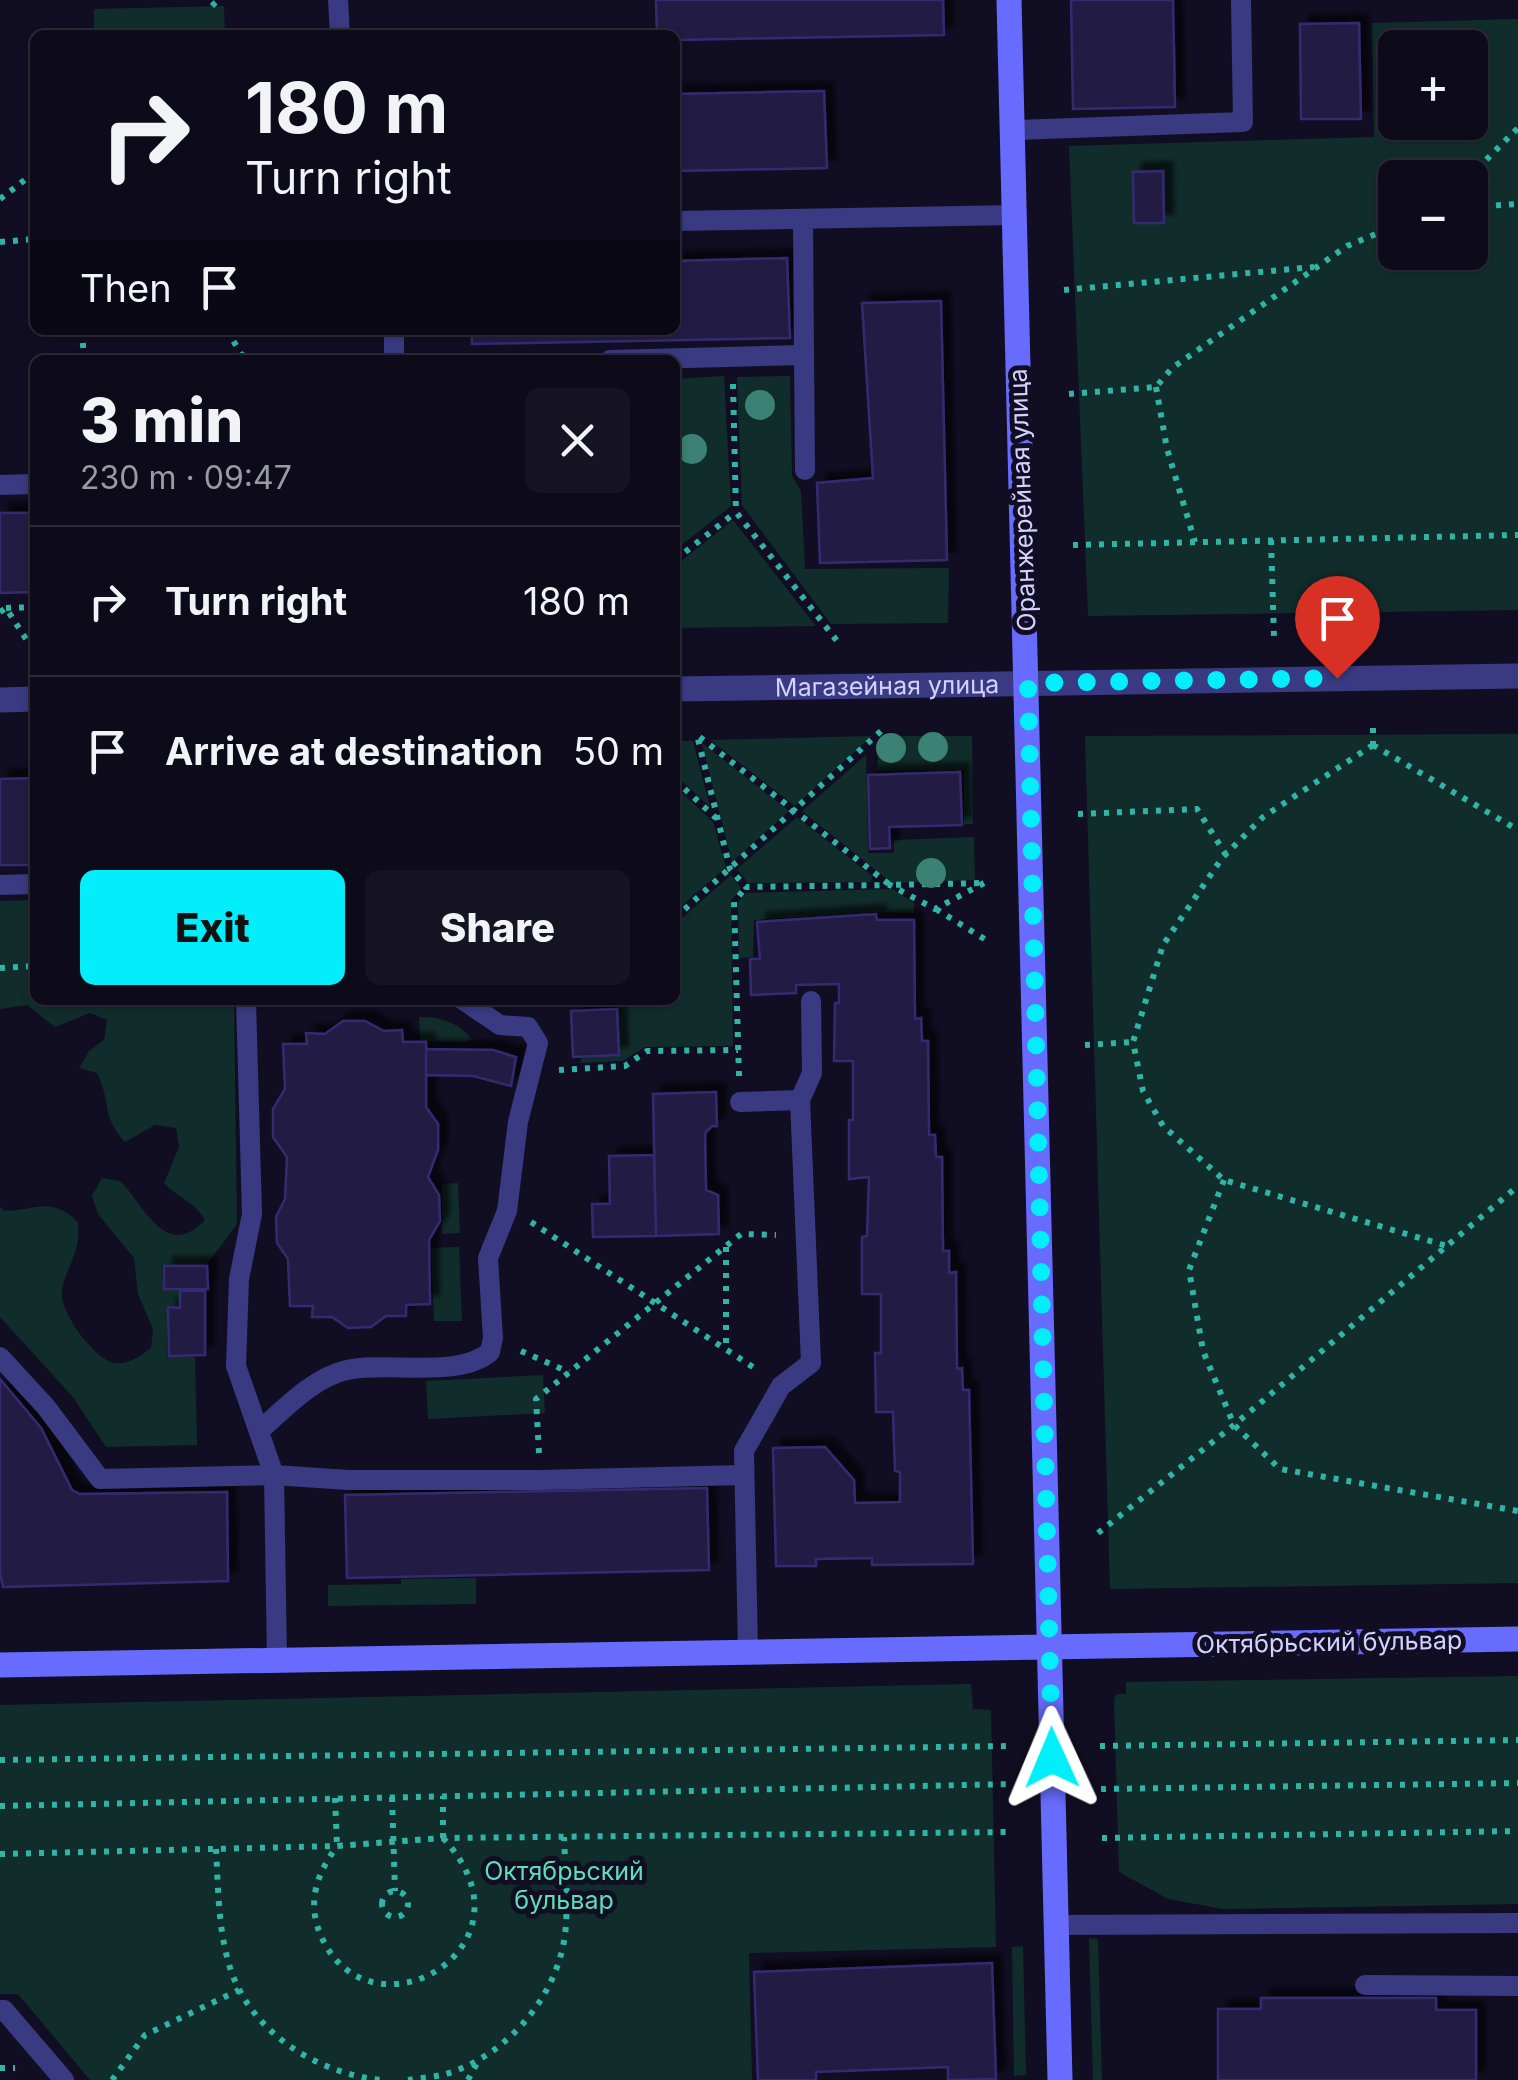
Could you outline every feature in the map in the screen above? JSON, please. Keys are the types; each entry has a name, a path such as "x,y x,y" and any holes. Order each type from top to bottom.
{"street":[{"name":"Оранжерейная улица","path":"1009,0 1060,2080"},
{"name":"Магазейная улица","path":"680,689 1518,676"},
{"path":"0,700 30,699"},
{"name":"Октябрьский бульвар","path":"0,1665 1518,1639"}],"lane":[{"path":"1013,130 1243,122 1241,0"},
{"path":"680,221 1014,215"},
{"path":"803,218 805,470"},
{"path":"680,358 804,355"},
{"path":"0,485 30,484"},
{"path":"0,885 30,884"},
{"path":"748,1652 744,1451 780,1386 810,1363 800,1100 812,1072 811,1002"},
{"path":"246,1005 252,1214 239,1279 236,1366 274,1475 277,1660"},
{"path":"259,1431 329,1376 349,1370 470,1364 490,1352 493,1338 488,1258 506,1212 518,1122 538,1042 528,1028 500,1024 470,1005"},
{"path":"740,1102 800,1100"},
{"path":"0,1357 46,1407 100,1479 274,1475 348,1480 540,1480 743,1475"},
{"path":"1056,1926 1518,1923"},
{"path":"1365,1985 1518,1986"},
{"path":"0,2010 64,2080"}],"path":[{"path":"1486,160 1518,128"},
{"path":"0,199 30,176"},
{"path":"1488,205 1518,204"},
{"path":"1068,394 1156,387 1172,368 1316,267 1347,246 1378,233"},
{"path":"0,242 30,239"},
{"path":"1064,290 1316,267"},
{"path":"732,357 736,512 841,646"},
{"path":"1156,387 1167,449 1195,542"},
{"path":"680,556 736,512"},
{"path":"1073,546 1518,534"},
{"path":"1271,540 1274,638"},
{"path":"2,609 30,607"},
{"path":"2,609 30,646"},
{"path":"1373,728 1373,746"},
{"path":"680,914 881,731"},
{"path":"935,909 984,883 890,885 746,887 730,869 697,735 890,885 986,940"},
{"path":"1373,746 1518,830"},
{"path":"1373,746 1263,816 1226,854 1162,945 1133,1042 1143,1092 1163,1126 1224,1180 1447,1246"},
{"path":"680,785 716,818"},
{"path":"1078,814 1197,810 1226,854"},
{"path":"740,1102 734,902 746,887"},
{"path":"0,968 30,966"},
{"path":"1085,1045 1133,1042"},
{"path":"530,1076 577,1066 625,1066 647,1051 738,1050"},
{"path":"1224,1180 1190,1270 1203,1351 1234,1425 1280,1470 1518,1511"},
{"path":"1098,1533 1234,1425 1518,1186"},
{"path":"1506,1196 1518,1195"},
{"path":"506,1212 535,1224 780,1386"},
{"path":"540,1480 536,1399 740,1234 804,1235"},
{"path":"726,1246 726,1349"},
{"path":"493,1338 570,1373"},
{"path":"1100,1746 1518,1740"},
{"path":"0,1760 1011,1746"},
{"path":"1101,1789 1518,1783"},
{"path":"0,1806 1012,1784"},
{"path":"335,1798 337,1846 320,1869 313,1896 315,1924 327,1949 346,1970 372,1982 400,1985 427,1978 450,1962 467,1940 475,1913 474,1885 462,1859 443,1838 444,1796"},
{"path":"392,1797 395,1891"},
{"path":"1102,1838 1518,1831"},
{"path":"0,1854 337,1846 443,1838 1012,1832"},
{"path":"408,2080 446,2074 480,2059 500,2046 530,2015 553,1977 566,1927 564,1838"},
{"path":"216,1849 227,1958 240,1990 262,2022 298,2053 322,2066 352,2077 380,2080"},
{"path":"395,1891 404,1894 408,1902 407,1911 396,1918 384,1912 382,1904 384,1897 395,1891"},
{"path":"112,2080 145,2035 240,1990"},
{"path":"468,2080 480,2059"},
{"path":"322,2066 332,2080"}],"green space":[{"path":"224,6 225,30 94,30 94,9"},
{"path":"1518,19 1518,610 1088,616 1069,146 1374,137 1372,23"},
{"path":"724,376 731,506 680,546 680,379"},
{"path":"790,376 792,476 801,491 805,569 949,568 948,623 831,624 742,505 737,377"},
{"path":"733,520 816,626 680,628 680,562"},
{"path":"1518,734 1518,1583 1110,1589 1085,736"},
{"path":"872,736 795,806 710,740"},
{"path":"880,736 972,736 973,824 964,824 964,770 877,771"},
{"path":"680,741 693,741 710,807 680,780"},
{"path":"702,743 789,811 732,862"},
{"path":"866,755 868,853 894,853 894,840 974,837 975,880 892,883 802,811"},
{"path":"680,791 713,822 726,867 680,908"},
{"path":"797,817 872,876 871,882 748,883 737,869"},
{"path":"731,875 741,888 731,901 733,1046 645,1047 623,1061 579,1063 582,1058 620,1056 618,1005 680,1005 680,920"},
{"path":"893,889 914,903 914,913 754,920 753,957 739,958 738,902 746,893"},
{"path":"30,900 30,1005 234,1005 237,1224 207,1264 162,1265 163,1290 179,1290 179,1306 167,1307 167,1357 195,1357 197,1445 106,1447 73,1397 0,1317 0,1207 5,1211 51,1207 78,1222 76,1251 64,1281 62,1299 88,1344 115,1363 130,1361 151,1348 153,1329 138,1294 134,1258 98,1214 92,1196 102,1178 120,1181 167,1233 191,1231 205,1220 164,1183 179,1147 176,1128 155,1125 125,1142 112,1124 97,1073 79,1068 89,1051 104,1040 107,1020 90,1013 55,1027 27,1005 0,1009 0,901"},
{"path":"419,1017 448,1022 472,1039 420,1041"},
{"path":"458,1183 460,1233 442,1234 442,1184"},
{"path":"459,1247 462,1321 434,1321 431,1248"},
{"path":"543,1375 545,1413 428,1419 426,1381"},
{"path":"476,1578 476,1604 328,1606 328,1585"},
{"path":"1518,1676 1518,1904 1223,1909 1168,1899 1119,1872 1114,1699 1117,1694 1126,1694 1126,1682"},
{"name":"Октябрьский бульвар","path":"971,1684 973,1709 991,1710 996,1947 749,1953 752,2080 90,2080 18,1994 0,1994 0,1705"},
{"path":"1089,1938 1098,1939 1102,2080 1093,2080"},
{"path":"1023,1946 1026,2075 1014,2076 1012,1947"}],"building":[{"path":"656,0 943,0 944,35 680,40 680,30 657,30"},
{"path":"1071,0 1173,0 1175,107 1073,109"},
{"path":"1359,23 1361,119 1301,119 1300,24"},
{"path":"824,91 827,168 680,171 680,94"},
{"path":"1163,171 1164,223 1134,223 1133,172"},
{"path":"787,258 790,338 472,344 472,335 680,335 680,261"},
{"path":"941,301 947,560 820,563 817,483 873,478 862,303"},
{"path":"0,513 30,513 30,592 0,593"},
{"path":"960,772 962,825 889,827 890,848 870,849 868,775"},
{"path":"30,778 30,865 0,865 0,779"},
{"path":"876,914 877,920 914,920 915,1019 921,1018 922,1041 928,1041 929,1135 935,1135 936,1157 942,1157 943,1251 949,1251 949,1273 956,1272 957,1369 962,1368 963,1390 969,1390 973,1564 872,1565 872,1558 816,1559 816,1566 776,1566 773,1448 825,1447 854,1480 855,1503 900,1502 900,1472 895,1471 893,1412 876,1412 875,1353 881,1353 881,1294 862,1294 862,1237 867,1236 869,1177 849,1179 853,1061 834,1061 839,984 796,985 796,993 751,995 750,959 760,959 757,922"},
{"path":"617,1009 619,1055 573,1057 571,1011"},
{"path":"343,1021 365,1021 384,1031 402,1030 403,1042 426,1042 426,1107 438,1124 438,1150 428,1177 439,1195 440,1221 429,1240 430,1304 406,1305 406,1316 386,1316 371,1327 348,1328 332,1317 312,1317 313,1306 290,1306 288,1259 277,1243 276,1217 285,1199 287,1157 273,1137 273,1109 285,1089 283,1044 307,1044 306,1033 325,1034"},
{"path":"426,1049 493,1050 516,1057 511,1086 473,1076 426,1075"},
{"path":"716,1092 717,1126 705,1133 706,1190 718,1195 719,1234 656,1236 653,1094"},
{"path":"654,1155 656,1236 593,1237 592,1204 610,1204 609,1156"},
{"path":"164,1266 207,1266 208,1289 164,1289"},
{"path":"180,1291 205,1291 205,1355 169,1356 168,1307 180,1308"},
{"path":"0,1379 41,1428 72,1490 80,1494 227,1492 228,1581 3,1587"},
{"path":"707,1488 709,1570 347,1578 345,1495"},
{"path":"992,1963 996,2079 948,2080 948,2067 816,2072 816,2080 758,2080 754,1972"},
{"path":"1261,1998 1436,1998 1436,2010 1476,2010 1476,2080 1218,2080 1218,2009 1261,2009"}],"route":[{"path":"1052,1758 1028,683 1337,678"}]}
